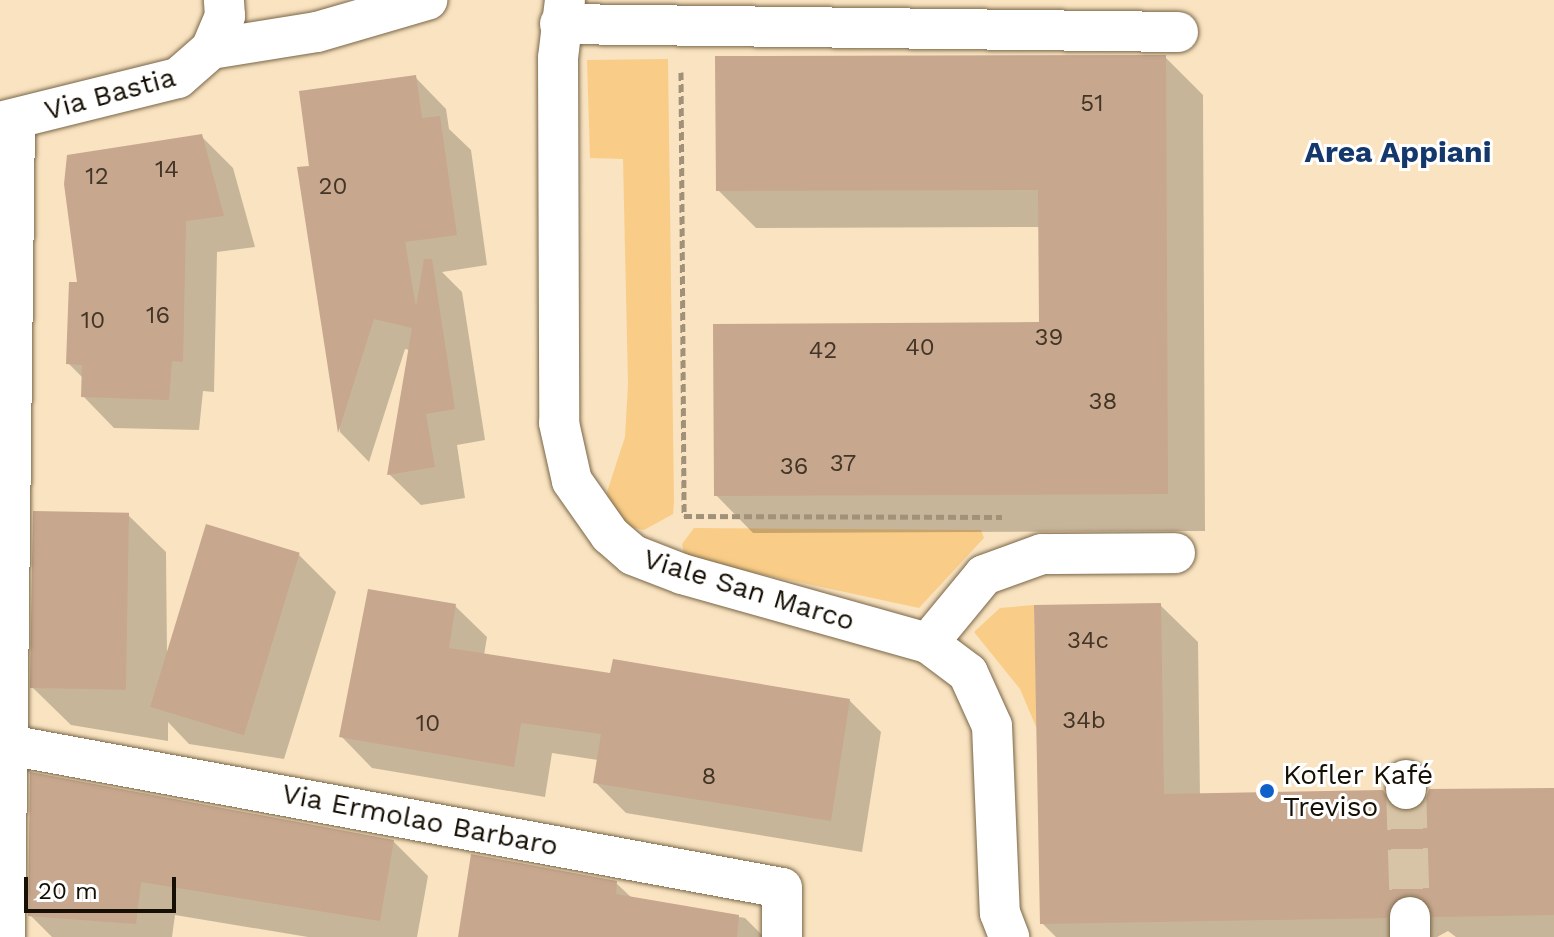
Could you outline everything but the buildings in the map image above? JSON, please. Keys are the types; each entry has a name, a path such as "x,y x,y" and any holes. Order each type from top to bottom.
{"street":[{"name":"Via Bastia","path":"8,120 178,78 211,49 225,16 224,0"},
{"path":"211,49 294,38 427,0"},
{"path":"552,8 681,27 1178,32"},
{"name":"Viale San Marco","path":"552,8 559,423 572,481 610,535 633,555 682,574 928,643 968,673 992,726 1000,913 1009,937"},
{"path":"5,937 9,745 5,609 8,120"},
{"path":"928,643 984,575 1042,554 1175,553"},
{"name":"Via Ermolao Barbaro","path":"9,745 782,888 782,937"}],"path":[{"path":"681,27 684,516 1044,517 1042,554"}],"shaded area":[{"path":"668,59 674,502 673,514 644,530 622,525 610,513 607,492 625,437 628,384 623,159 590,158 587,60"},
{"path":"694,528 981,530 984,538 919,608 696,560 684,553 682,544"},
{"path":"1034,605 1037,729 1020,689 974,632 1000,608"}],"tunnel":[{"path":"1406,789 1410,917"}],"place":[{"name":"Kofler Kafé Treviso","path":"1267,791"}],"district":[{"name":"Area Appiani","path":"1398,152"}]}
